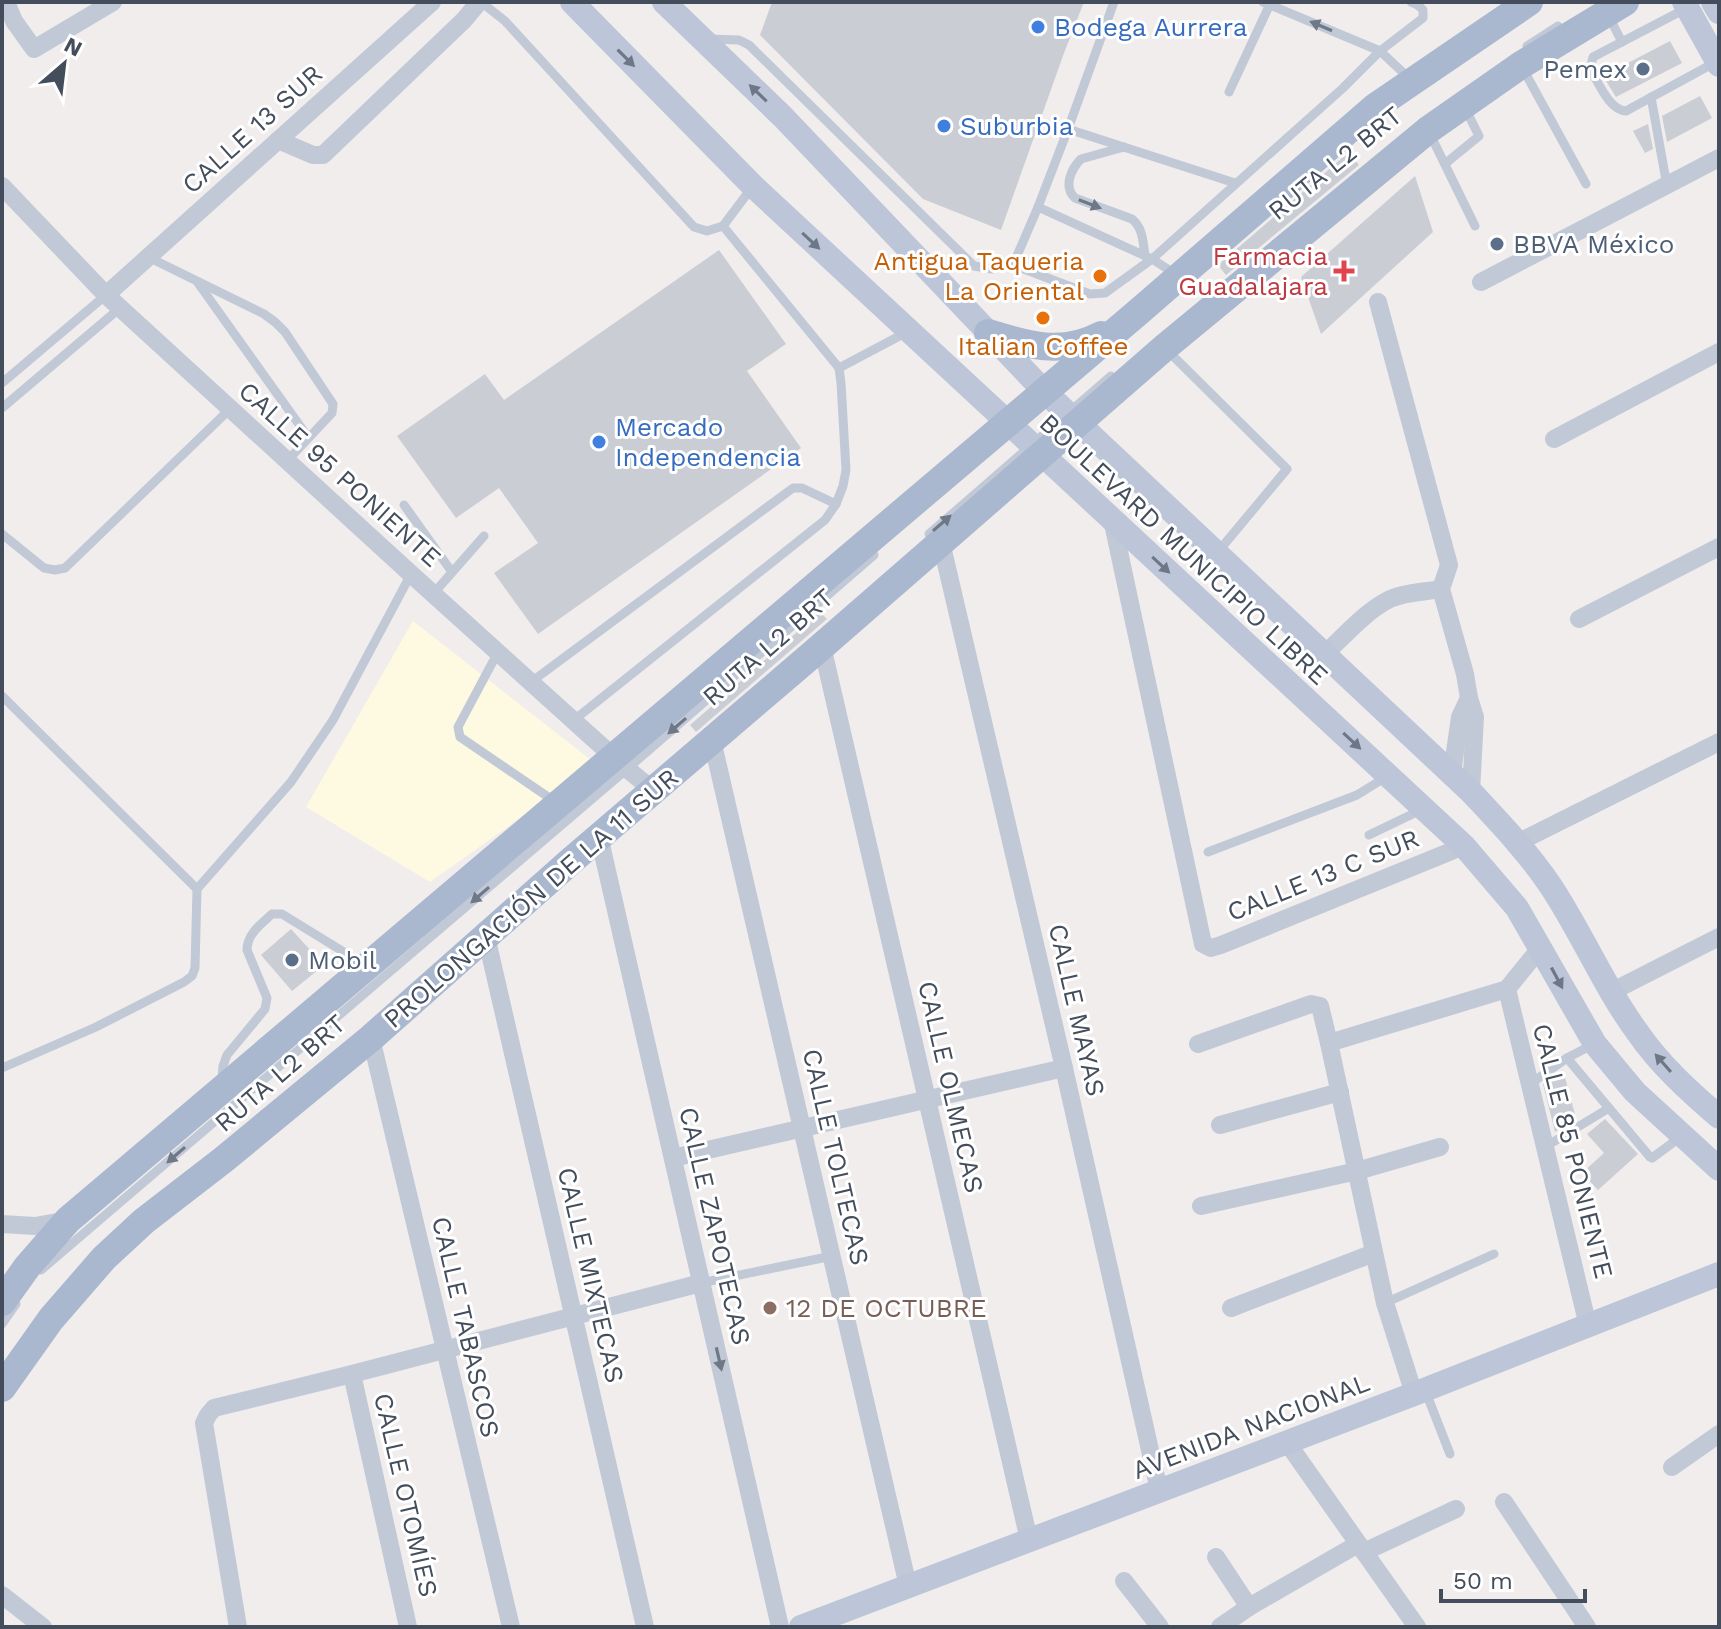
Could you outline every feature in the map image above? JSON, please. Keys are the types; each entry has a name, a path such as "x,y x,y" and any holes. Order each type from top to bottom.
{"main road":[{"name":"BOULEVARD MUNICIPIO LIBRE","path":"572,2 753,186 1464,846 1517,908 1595,1044 1635,1092 1719,1169"},
{"name":"BOULEVARD MUNICIPIO LIBRE","path":"664,2 783,117 1057,406 1452,773 1519,842 1574,923 1611,992 1639,1035 1667,1069 1719,1117"},
{"path":"1713,2 1719,12"},
{"path":"1057,406 1136,314 1375,107 1526,3"},
{"path":"1686,5 1718,63"},
{"path":"1057,406 1164,348 1428,130 1518,60 1616,7"},
{"path":"988,333 1027,345 1071,347 1136,314"},
{"name":"PROLONGACIÓN DE LA 11 SUR","path":"16,1283 68,1220 559,805 621,763 1057,406"},
{"name":"PROLONGACIÓN DE LA 11 SUR","path":"2,1388 51,1319 104,1258 144,1221 223,1160 366,1035 486,936 599,826 712,740 822,646 933,540 1020,437 1057,406"},
{"name":"AVENIDA NACIONAL","path":"801,1627 1719,1274"}],"street":[{"path":"6,2 8,25 34,49 113,2"},
{"name":"CALLE 13 SUR","path":"106,295 432,2"},
{"path":"278,140 313,155 323,155 480,2"},
{"path":"1481,282 1719,158"},
{"name":"CALLE 95 PONIENTE","path":"2,186 106,295 649,787"},
{"path":"1378,302 1449,565 1441,589 1475,717 1471,792"},
{"path":"1554,439 1719,352"},
{"name":"CALLE 13 C SUR","path":"1112,519 1203,944 1211,948 1221,945 1464,846"},
{"name":"CALLE MAYAS","path":"933,540 1064,1068 1159,1490"},
{"path":"1579,619 1719,547"},
{"path":"1325,654 1387,600 1441,589"},
{"name":"CALLE OLMECAS","path":"822,646 1029,1540"},
{"path":"1452,773 1460,717 1469,698"},
{"name":"CALLE TOLTECAS","path":"712,740 908,1586"},
{"path":"1519,842 1719,742"},
{"name":"CALLE ZAPOTECAS","path":"599,826 780,1627"},
{"name":"CALLE MIXTECAS","path":"486,936 645,1627"},
{"path":"1611,992 1719,937"},
{"path":"1329,1043 1507,989 1541,947"},
{"name":"CALLE 85 PONIENTE","path":"1507,989 1588,1326"},
{"path":"1198,1044 1311,1004 1320,1006 1385,1303 1419,1391"},
{"name":"CALLE TABASCOS","path":"366,1035 511,1627"},
{"path":"673,1158 1064,1068"},
{"path":"1220,1125 1340,1092"},
{"path":"1201,1206 1357,1171 1440,1147"},
{"path":"2,1224 35,1226 68,1220"},
{"path":"1231,1308 1374,1253"},
{"path":"238,1627 204,1423 214,1408 701,1283"},
{"name":"CALLE OTOMÍES","path":"352,1374 408,1627"},
{"path":"1672,1467 1719,1434"},
{"path":"1286,1441 1416,1627"},
{"path":"1504,1502 1587,1627"},
{"path":"1220,1627 1249,1607 1361,1548 1456,1509"},
{"path":"1216,1557 1249,1607"},
{"path":"1124,1581 1160,1627"},
{"path":"2,1595 43,1627"}],"lane":[{"path":"480,2 505,21 694,227 707,231 723,226 753,186"},
{"path":"1013,265 1068,129 1114,2"},
{"path":"702,39 739,40 749,45 974,266 992,269 1013,265 1097,295 1105,293 1149,258 1343,88 1380,51 1423,18 1423,10 1411,2"},
{"path":"1229,92 1268,3 1380,51 1413,81"},
{"name":"RUTA L2 BRT","path":"1057,406 1378,112 1526,3"},
{"path":"1686,5 1593,57 1590,69 1614,107 1626,111 1718,63"},
{"path":"1616,7 1622,42"},
{"path":"1563,23 1518,60 1586,184"},
{"path":"1651,97 1667,186"},
{"path":"783,117 803,99"},
{"path":"1446,163 1479,136 1464,104"},
{"path":"1068,129 1235,183"},
{"path":"1428,130 1475,226"},
{"path":"1124,147 1077,162 1067,186 1068,192 1075,198 1132,219 1141,230 1149,258"},
{"path":"1038,207 1149,258 1179,276"},
{"path":"574,720 825,520 843,486 846,470 839,368 723,226"},
{"path":"148,257 264,314 285,332 333,404 332,413 287,461"},
{"path":"196,280 308,437"},
{"path":"2,383 106,295"},
{"path":"2,408 120,308"},
{"path":"839,368 907,331"},
{"path":"1164,348 1287,469 1217,553"},
{"path":"1057,406 1116,371"},
{"path":"2,534 44,568 65,568 230,409"},
{"path":"531,682 793,488 802,488 836,504"},
{"path":"404,505 452,572"},
{"path":"433,594 484,536"},
{"name":"RUTA L2 BRT","path":"2,1324 16,1283 621,763 886,544"},
{"path":"2,1068 96,1027 192,976 195,968 197,889 291,782 333,720 411,574"},
{"path":"498,652 457,732 559,805"},
{"path":"2,696 197,889"},
{"path":"649,787 678,755"},
{"path":"1208,852 1357,795 1389,775"},
{"path":"1369,835 1425,809"},
{"path":"222,1090 223,1066 227,1055 267,1003 247,950 247,942 272,914 282,914 368,967"},
{"name":"RUTA L2 BRT","path":"114,1234 242,1138 366,1035"},
{"path":"1530,1084 1567,1058 1595,1044"},
{"path":"1567,1058 1651,1158 1682,1136"},
{"path":"1545,1147 1609,1108"},
{"path":"1385,1303 1494,1254"},
{"path":"701,1283 832,1256"},
{"path":"1419,1391 1450,1454"}],"shaded area":[{"path":"413,621 596,764 430,882 306,807"}],"building":[{"name":"Suburbia","path":"772,2 1084,2 1001,230 923,199 760,35"},
{"name":"Pemex","path":"1670,41 1682,63 1616,97 1603,76"},
{"name":"Pemex","path":"1700,96 1712,118 1667,142 1662,116"},
{"path":"1648,124 1653,149 1645,153 1633,131"},
{"path":"1349,152 1359,165 1226,275 1218,265"},
{"path":"1415,176 1433,232 1321,334 1301,277"},
{"name":"Mercado Independencia","path":"719,250 786,344 747,371 801,448 538,634 494,573 538,543 499,488 456,518 397,436 485,374 504,400"},
{"path":"820,612 827,619 696,732 690,725"},
{"name":"Mobil","path":"291,929 324,965 292,991 261,955"},
{"path":"1563,1070 1576,1118 1555,1132 1543,1084"},
{"path":"1605,1119 1638,1154 1598,1190 1582,1173 1604,1153 1587,1134"}],"place":[{"name":"Bodega Aurrera","path":"1038,27"},
{"name":"Pemex","path":"1643,69"},
{"name":"Suburbia","path":"944,126"},
{"name":"BBVA México","path":"1497,244"},
{"name":"Farmacia Guadalajara","path":"1344,271"},
{"name":"Antigua Taqueria La Oriental","path":"1100,276"},
{"name":"Italian Coffee","path":"1043,318"},
{"name":"Mercado Independencia","path":"599,442"},
{"name":"Mobil","path":"292,960"},
{"name":"12 DE OCTUBRE","path":"770,1308"}]}
